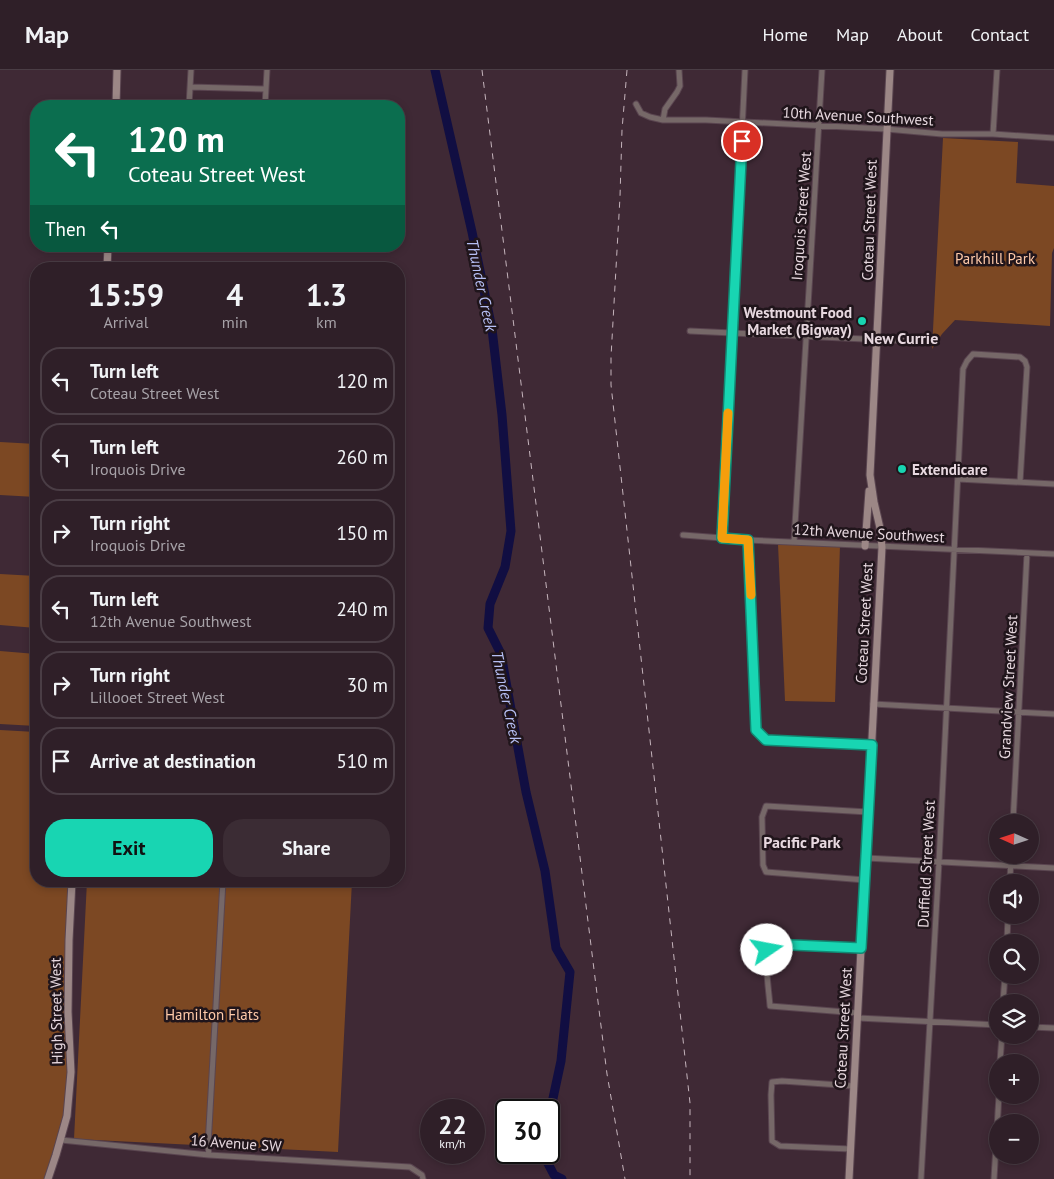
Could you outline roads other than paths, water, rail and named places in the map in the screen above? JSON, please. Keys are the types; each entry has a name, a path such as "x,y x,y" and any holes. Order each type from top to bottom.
{"street":[{"path":"116,100 118,70"},
{"path":"189,100 191,70"},
{"path":"265,100 267,70"},
{"path":"662,120 665,108 680,86 679,70"},
{"path":"722,538 745,70"},
{"name":"Iroquois Street West","path":"794,542 822,70"},
{"name":"Coteau Street West","path":"850,1179 882,547 870,475 890,70"},
{"path":"993,134 997,70"},
{"path":"190,87 266,89"},
{"name":"10th Avenue Southwest","path":"636,104 641,113 662,120 819,125 942,134 993,134 1054,138"},
{"path":"690,331 929,342"},
{"name":"Duffield Street West","path":"921,1179 939,862 963,369 973,354 1020,357 1026,361 1020,482"},
{"path":"865,546 870,475"},
{"path":"958,479 1054,484"},
{"name":"12th Avenue Southwest","path":"682,535 882,547 1054,554"},
{"path":"748,540 756,730 766,740 872,745"},
{"name":"Grandview Street West","path":"1013,814 1027,553"},
{"path":"874,704 1054,714"},
{"path":"865,880 766,872 763,865 762,817 766,806 868,812"},
{"path":"866,858 1054,868"},
{"path":"1010,874 1011,866"},
{"name":"High Street West","path":"48,1179 67,1116 70,1072 69,940 72,887"},
{"path":"209,1155 223,887"},
{"path":"861,948 770,944 767,950 767,978 770,1006 930,1022 989,1025"},
{"path":"1039,1027 1054,1028"},
{"path":"851,1149 780,1146 772,1141 771,1094 772,1082 782,1081 854,1086"},
{"path":"994,1179 998,1104"},
{"name":"16 Avenue SW","path":"61,1140 209,1155 410,1166 422,1175 423,1179"}],"waterway":[{"name":"Thunder Creek","path":"435,70 492,329 502,415 511,531 505,567 490,604 488,628 501,654 526,792 545,871 556,948 570,972 561,1061 553,1099"},
{"name":"Thunder Creek","path":"548,1164 554,1175 562,1179"}],"railway":[{"path":"482,70 607,1074 625,1179"},
{"path":"627,70 622,130 611,385 690,1103 690,1179"}],"place":[{"name":"Westmount Food Market (Bigway)","path":"862,321"},
{"name":"Extendicare","path":"902,469"}],"district":[{"name":"New Currie","path":"901,338"},
{"name":"Pacific Park","path":"802,842"}],"park label":[{"name":"Parkhill Park","path":"995,258"},
{"name":"Hamilton Flats","path":"212,1014"}]}
